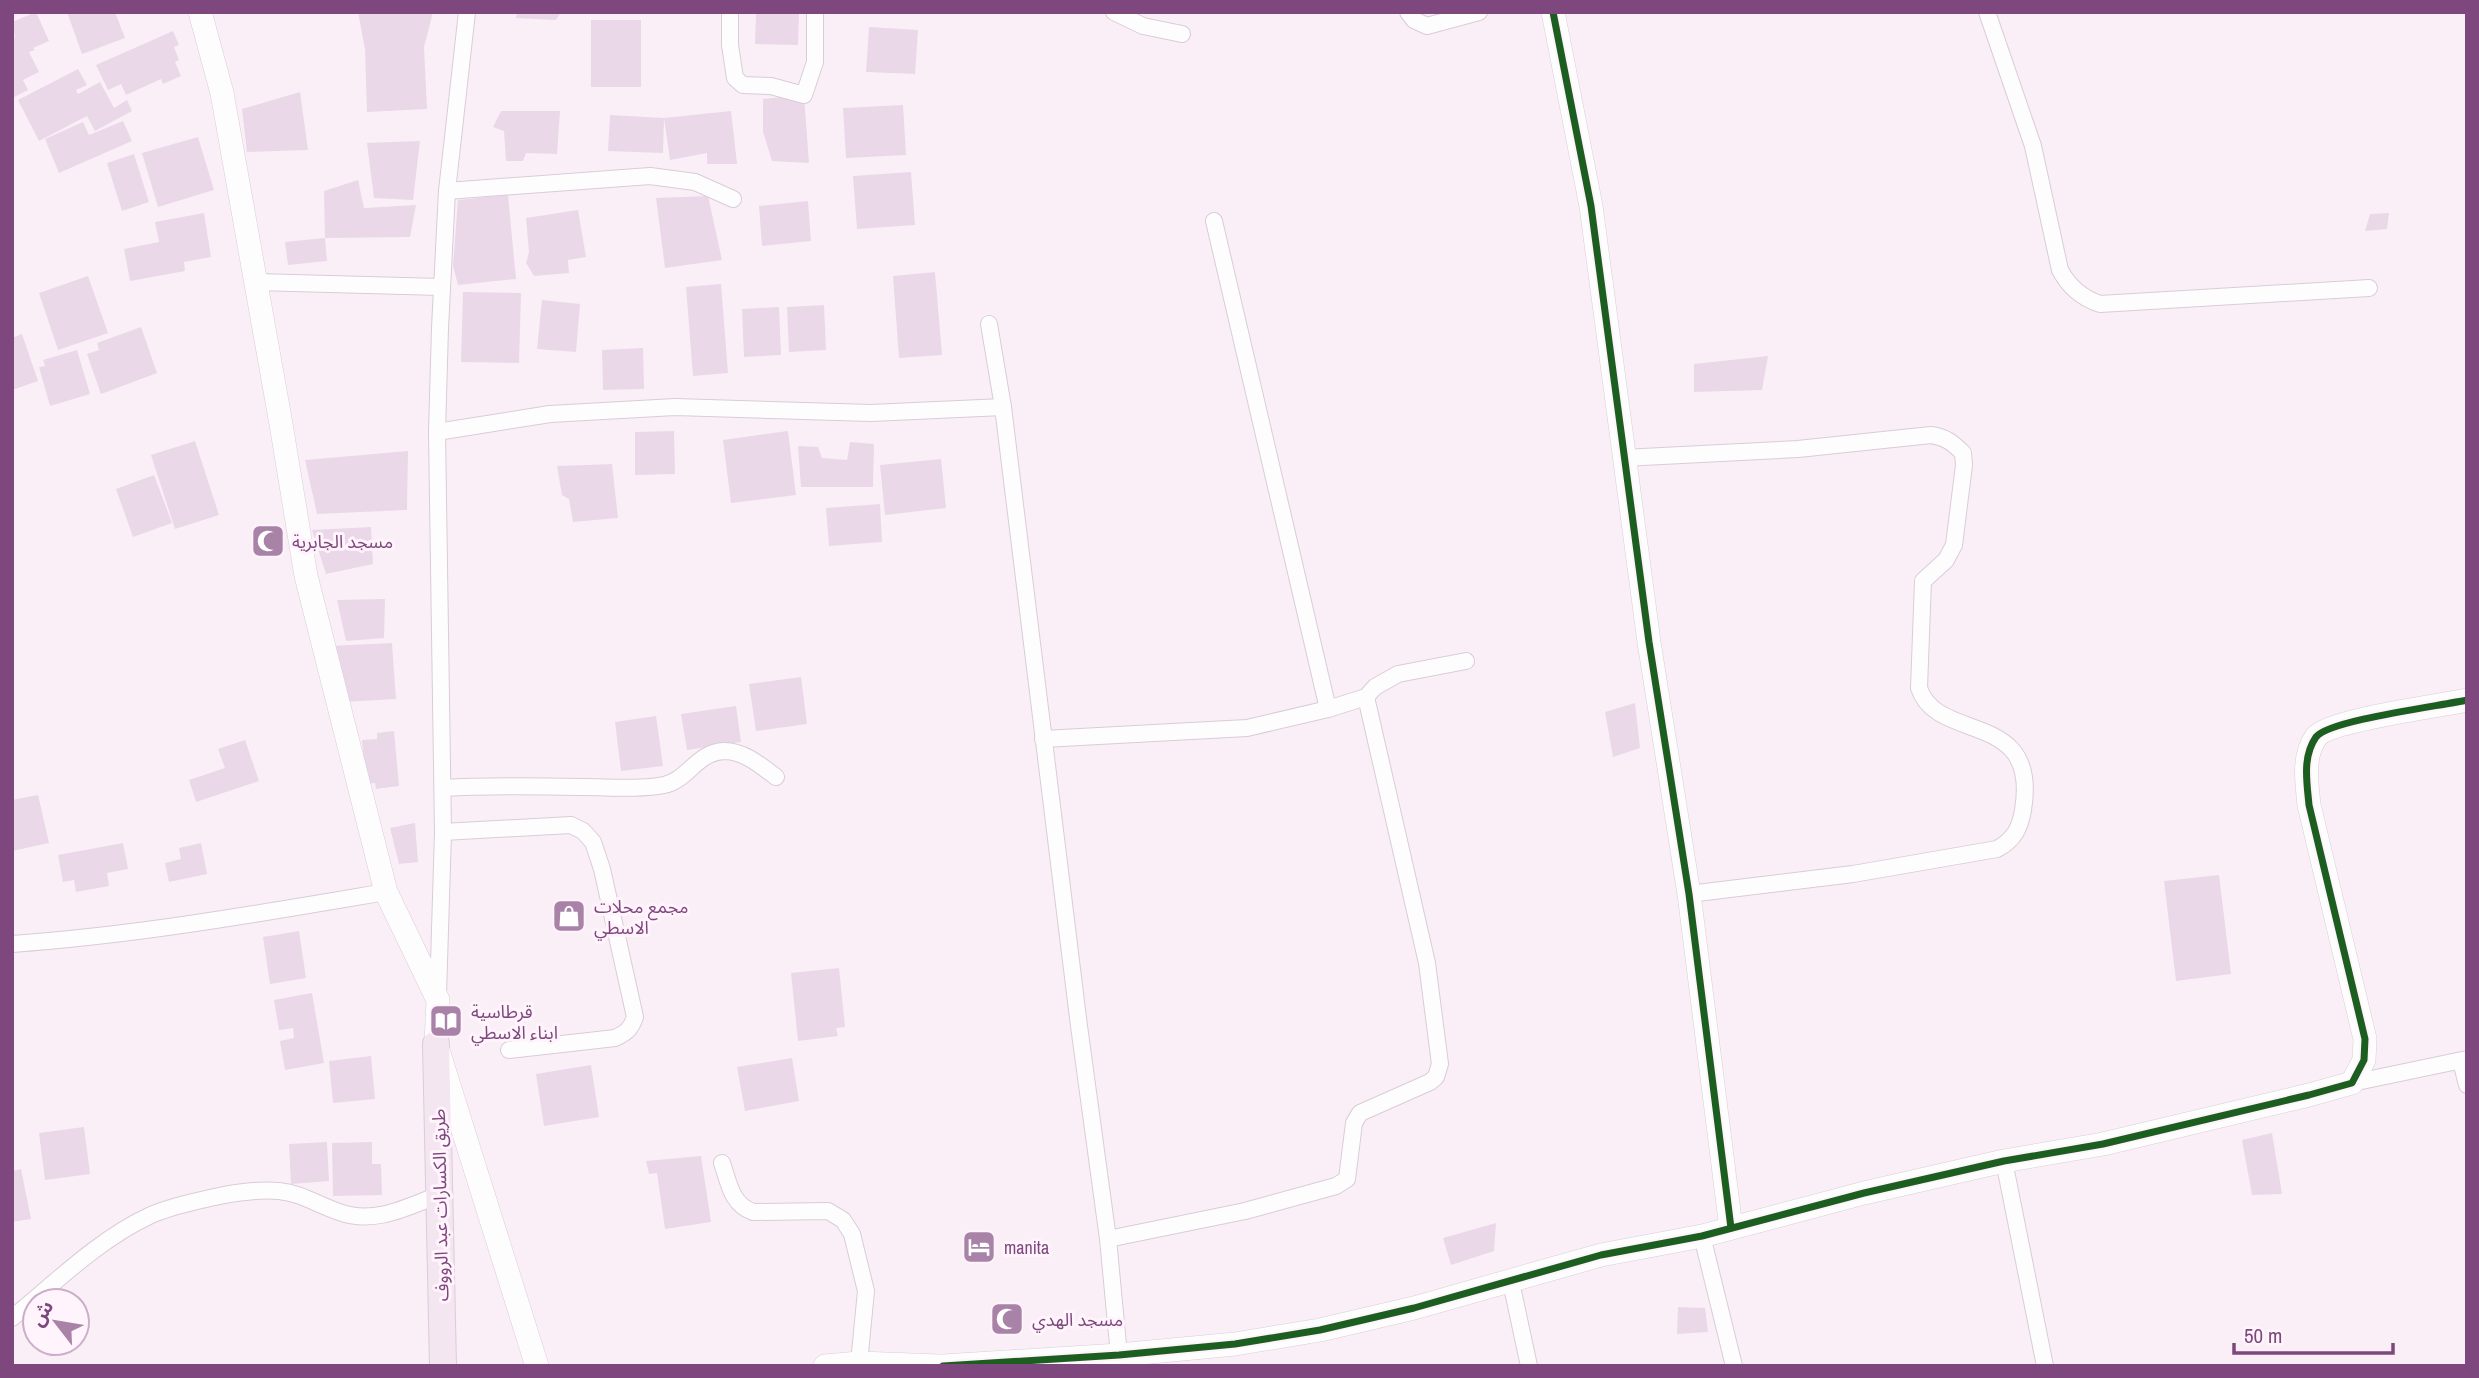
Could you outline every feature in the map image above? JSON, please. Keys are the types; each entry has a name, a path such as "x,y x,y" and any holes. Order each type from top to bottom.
{"main road":[{"name":"طريق الكسارات عبد الرووف","path":"436,1044 443,1366"}],"street":[{"path":"200,12 222,93 306,576 386,892 438,1000"},
{"path":"467,12 447,191 441,287 437,432 443,832 436,1044 537,1366"},
{"path":"730,12 730,45 735,78 743,85 771,86 804,94 808,75 815,62 815,12"},
{"path":"1114,12 1143,26 1182,34"},
{"path":"1408,12 1414,20 1427,26 1479,12"},
{"path":"1553,12 1591,206 1648,642 1689,894 1731,1228"},
{"path":"1987,12 2034,146 2060,270 2065,279 2086,299 2100,304 2369,288"},
{"path":"447,191 650,176 695,182 733,199"},
{"path":"1214,221 1328,709"},
{"path":"257,282 441,287"},
{"path":"989,324 1003,407 1108,1239 1119,1355"},
{"path":"437,432 551,414 675,407 871,413 1003,407"},
{"path":"1623,458 1798,449 1931,435 1944,436 1963,453 1964,465 1954,545 1946,560 1923,581 1919,688 1925,701 1938,712 2008,746 2021,766 2023,778 2024,805 2018,829 2013,838 1997,849 1853,874 1689,894"},
{"path":"1044,738 1247,728 1366,697 1375,687 1398,674 1466,661"},
{"path":"1108,1239 1245,1211 1336,1186 1347,1179 1347,1164 1356,1117 1436,1077 1440,1064 1427,962 1366,697"},
{"path":"2351,1083 2364,1060 2365,1039 2309,805 2307,755 2317,735 2326,729 2467,701"},
{"path":"443,788 495,785 636,788 667,785 683,776 692,764 707,754 722,751 739,753 776,777"},
{"path":"443,832 571,825 589,836 602,869 635,1017 629,1030 614,1038 509,1050"},
{"path":"12,944 102,936 386,892"},
{"path":"825,1366 859,1363 941,1366 1119,1355 1235,1344 1320,1330 1414,1308 1601,1255 1702,1236 1864,1194 2004,1161 2103,1144 2351,1083 2464,1060 2467,1085"},
{"path":"2004,1161 2045,1366"},
{"path":"722,1163 735,1200 742,1208 753,1212 828,1211 844,1220 852,1234 866,1291 859,1363"},
{"path":"12,1318 101,1246 147,1217 173,1206 234,1193 279,1191 313,1199 337,1212 357,1218 376,1218 441,1194"},
{"path":"1702,1236 1734,1366"},
{"path":"1511,1282 1530,1366"}],"building":[{"path":"36,12 49,41 29,52 39,72 23,80 28,90 12,98 12,39 15,37 12,22"},
{"path":"67,12 115,12 125,38 82,54"},
{"path":"358,12 433,12 424,47 427,109 367,112 365,49"},
{"path":"517,12 561,12 556,20 516,18"},
{"path":"756,12 799,12 798,45 755,44"},
{"path":"591,20 641,20 641,87 591,87"},
{"path":"869,27 918,30 915,74 866,72"},
{"path":"173,31 179,45 174,47 179,60 175,62 181,76 163,84 161,79 126,95 121,84 108,90 96,65"},
{"path":"78,69 87,85 76,90 78,94 100,82 114,108 127,100 132,111 95,131 87,116 39,141 18,100"},
{"path":"300,92 308,150 247,152 242,109"},
{"path":"804,95 809,163 772,161 763,132 763,99"},
{"path":"903,105 906,155 846,158 843,108"},
{"path":"501,111 560,111 557,154 526,153 523,161 506,161 504,131 493,127"},
{"path":"731,111 737,164 707,164 707,153 670,160 664,118"},
{"path":"610,115 664,118 663,153 608,151"},
{"path":"123,121 132,141 59,173 45,139 83,122 89,135"},
{"path":"198,137 214,190 158,207 142,153"},
{"path":"420,141 413,200 374,198 367,143"},
{"path":"134,154 149,202 122,211 107,163"},
{"path":"911,172 915,225 857,229 853,176"},
{"path":"358,180 364,208 416,205 410,237 325,238 324,191"},
{"path":"508,195 516,279 458,285 453,266 458,200"},
{"path":"708,196 722,260 665,268 656,198"},
{"path":"808,201 811,241 762,246 759,206"},
{"path":"578,210 586,257 568,260 569,273 534,276 526,263 529,252 526,218"},
{"path":"204,213 211,257 184,262 185,271 130,281 124,249 159,242 155,222"},
{"path":"2389,213 2387,229 2365,231 2370,214"},
{"path":"325,238 327,261 288,265 285,242"},
{"path":"935,272 942,355 899,358 893,276"},
{"path":"88,276 108,333 58,350 39,293"},
{"path":"721,284 728,373 693,376 686,287"},
{"path":"463,292 521,293 519,363 461,362"},
{"path":"542,300 580,304 576,352 537,349"},
{"path":"824,305 826,350 789,352 787,307"},
{"path":"779,307 781,355 744,357 742,309"},
{"path":"141,327 157,373 101,394 87,354 99,350 97,343"},
{"path":"22,334 38,381 12,390 12,338"},
{"path":"643,348 644,389 603,390 602,350"},
{"path":"77,350 90,394 50,406 39,367 45,366 43,360"},
{"path":"1768,356 1762,390 1694,392 1694,364"},
{"path":"674,431 675,474 635,475 635,432"},
{"path":"788,431 796,495 731,503 723,440"},
{"path":"195,441 219,515 175,529 151,455"},
{"path":"850,442 874,444 873,487 801,487 798,446 818,447 822,458 847,460"},
{"path":"408,451 407,510 317,514 305,460"},
{"path":"941,459 946,508 885,515 880,465"},
{"path":"612,464 618,518 573,522 569,499 562,495 557,466"},
{"path":"154,475 172,523 133,537 116,489"},
{"path":"880,504 882,542 829,546 826,508"},
{"path":"371,527 373,564 326,574 312,530"},
{"path":"385,599 384,638 346,641 337,600"},
{"path":"392,643 396,699 343,702 329,646"},
{"path":"801,677 807,724 756,731 749,684"},
{"path":"1635,703 1640,748 1613,757 1605,712"},
{"path":"736,706 741,742 687,750 681,714"},
{"path":"656,716 663,766 621,771 615,722"},
{"path":"394,731 399,786 376,789 375,783 366,784 362,740 377,739 377,733"},
{"path":"245,740 259,781 196,802 189,780 225,768 218,749"},
{"path":"38,795 49,843 12,851 12,800"},
{"path":"415,823 418,862 399,864 390,828"},
{"path":"123,843 128,869 107,873 109,886 76,892 74,880 63,882 58,855"},
{"path":"201,843 207,874 169,882 165,863 181,859 179,848"},
{"path":"2219,875 2231,974 2176,981 2164,881"},
{"path":"299,931 306,978 270,984 263,937"},
{"path":"839,968 845,1027 836,1028 838,1036 798,1041 791,973"},
{"path":"312,993 324,1063 285,1070 280,1041 294,1038 293,1028 279,1030 274,1000"},
{"path":"371,1056 375,1099 333,1103 329,1061"},
{"path":"792,1058 799,1101 745,1111 737,1067"},
{"path":"591,1065 599,1117 544,1126 536,1074"},
{"path":"84,1127 90,1174 45,1180 39,1133"},
{"path":"2272,1133 2282,1194 2252,1195 2242,1140"},
{"path":"327,1142 329,1181 291,1184 289,1144"},
{"path":"372,1142 372,1164 381,1164 382,1195 333,1196 332,1143"},
{"path":"701,1156 711,1222 665,1229 657,1173 649,1174 646,1161"},
{"path":"21,1169 31,1219 12,1222 12,1171"},
{"path":"1496,1223 1494,1251 1451,1265 1443,1238"},
{"path":"1678,1307 1705,1308 1708,1332 1677,1334"}],"cycle path":[{"path":"1553,12 1591,206 1649,642 1689,894 1731,1228"},
{"path":"943,1366 1119,1355 1235,1344 1320,1330 1414,1308 1601,1255 1702,1236 1864,1193 2004,1161 2103,1144 2352,1083 2364,1060 2365,1039 2309,805 2306,770 2309,753 2316,737 2341,725 2467,700"}],"place":[{"name":"مسجد الجابرية","path":"268,541"},
{"name":"مجمع محلات الاسطي","path":"569,916"},
{"name":"قرطاسية ابناء الاسطي","path":"446,1021"},
{"name":"manita","path":"979,1247"},
{"name":"مسجد الهدي","path":"1007,1319"}]}
